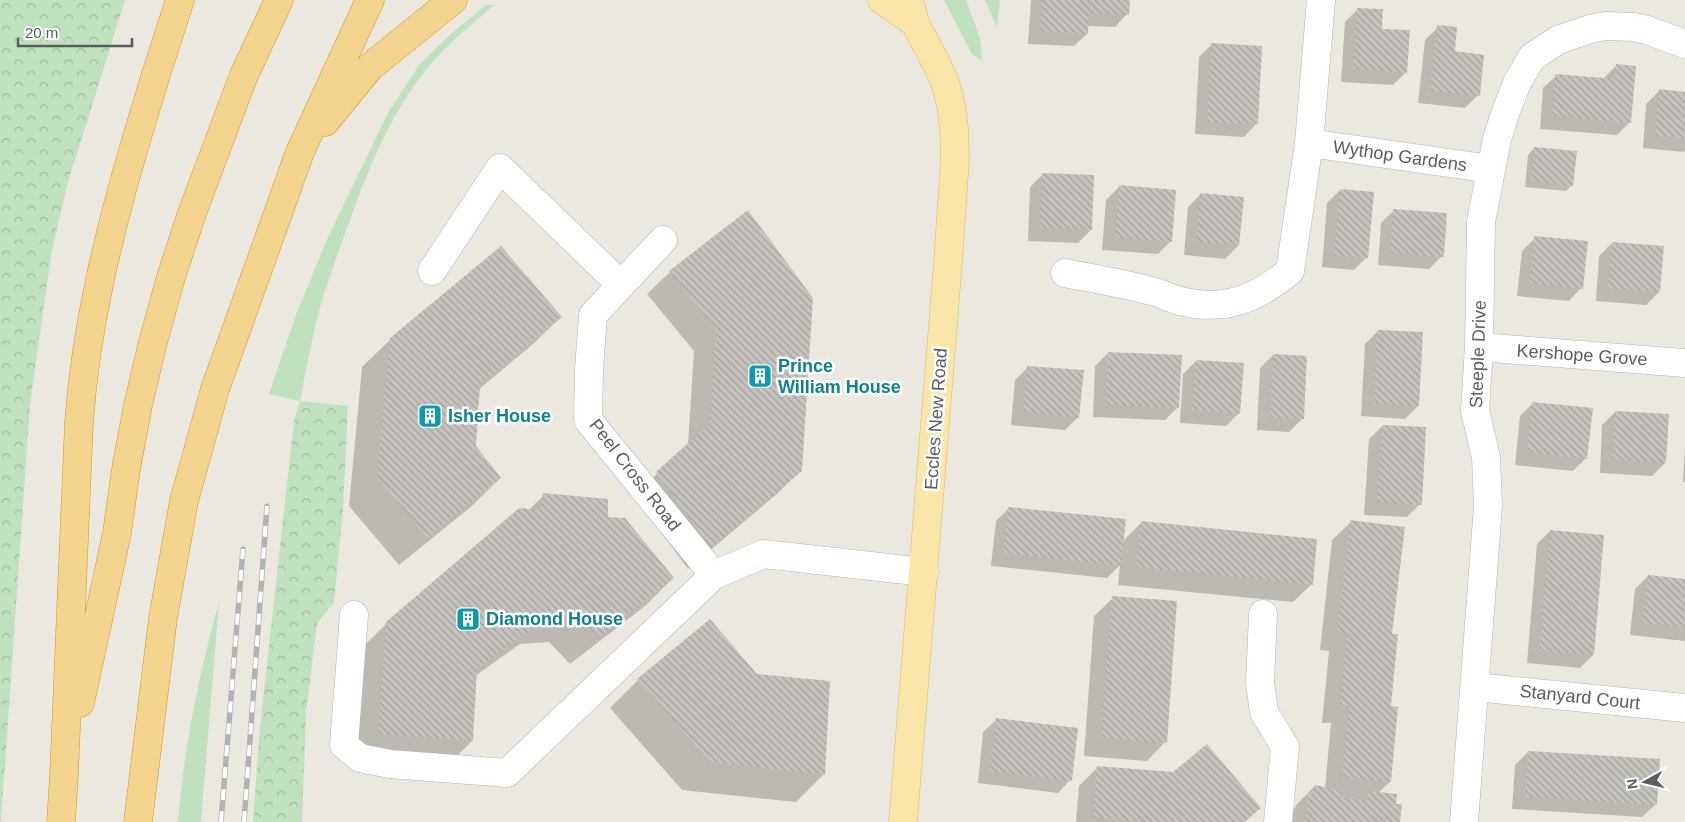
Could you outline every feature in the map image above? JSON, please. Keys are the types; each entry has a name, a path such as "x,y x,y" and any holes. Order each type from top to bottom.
{"highway":[{"path":"61,822 82,381 94,305 114,216 161,56 180,0"},
{"path":"64,775 117,533 138,405 168,286 192,213 241,83 279,0"},
{"path":"138,822 163,618 184,501 215,389 300,152 370,0"},
{"path":"300,152 370,67 453,0"}],"main road":[{"name":"Eccles New Road","path":"882,0 912,12 945,82 954,128 955,159 954,195 904,822"}],"street":[{"name":"Wythop Gardens","path":"1065,273 1156,292 1178,301 1202,305 1227,304 1250,298 1271,287 1290,271 1309,143 1321,0"},
{"name":"Steeple Drive","path":"1464,822 1488,506 1486,457 1475,411 1479,347 1481,222 1500,130 1518,83 1532,57 1558,40 1590,29 1621,25 1647,30 1685,44"},
{"name":"Wythop Gardens","path":"1309,143 1491,168"},
{"path":"432,271 500,168 621,285"},
{"name":"Peel Cross Road","path":"662,240 593,314 588,420 714,576"},
{"name":"Kershope Grove","path":"1479,347 1685,363"},
{"path":"354,615 344,745 360,758 390,764 507,773 714,576 764,554 924,572"},
{"path":"1263,614 1260,683 1264,712 1284,747 1278,822"},
{"name":"Stanyard Court","path":"1475,687 1685,708"}],"green space":[{"path":"0,0 125,0 68,182 52,250 30,404 1,822 0,822"},
{"path":"944,0 966,0 980,38 982,61 972,54"},
{"path":"985,0 1000,0 997,28"},
{"path":"486,5 494,5 449,45 425,71 400,107 380,145 355,205 323,297 300,401 269,394 296,315 328,237 389,111 420,64 452,33"},
{"path":"300,401 348,406 343,509 334,603 317,623 306,712 302,822 253,822 260,728 294,421"},
{"path":"219,602 201,822 178,822 184,766 193,711"}],"building":[{"path":"1042,0 1130,0 1129,15 1089,13 1088,34 1040,31"},
{"path":"1357,8 1383,9 1382,29 1410,30 1407,73 1353,69"},
{"path":"1437,25 1457,27 1455,51 1484,55 1480,96 1430,91"},
{"path":"1211,43 1262,46 1258,124 1207,122"},
{"path":"1616,64 1636,66 1631,123 1552,116 1555,74 1615,79"},
{"path":"1659,89 1685,92 1685,138 1655,136"},
{"path":"1534,147 1577,151 1573,186 1531,181"},
{"path":"1042,173 1094,175 1092,230 1040,228"},
{"path":"1119,185 1176,190 1172,242 1115,237"},
{"path":"1340,189 1374,192 1368,258 1334,255"},
{"path":"1200,193 1244,197 1239,246 1196,242"},
{"path":"1393,209 1447,213 1444,257 1390,252"},
{"name":"Prince William House","path":"748,210 813,298 802,471 711,548 656,472 710,423 716,329 669,271"},
{"path":"1534,236 1588,241 1583,289 1530,283"},
{"path":"1612,242 1664,246 1660,292 1608,288"},
{"name":"Isher House","path":"501,246 562,317 480,385 476,446 501,478 427,538 377,477 390,338"},
{"path":"1377,330 1423,332 1419,406 1374,404"},
{"path":"1108,352 1182,355 1179,408 1106,405"},
{"path":"1273,354 1307,356 1304,419 1270,418"},
{"path":"1196,360 1244,363 1240,414 1192,410"},
{"path":"1027,366 1084,370 1079,418 1023,412"},
{"path":"1532,402 1593,408 1587,459 1527,452"},
{"path":"1615,411 1669,414 1666,463 1612,460"},
{"path":"1382,425 1426,427 1422,505 1377,502"},
{"name":"Diamond House","path":"543,493 608,499 608,517 625,518 674,578 599,637 577,615 550,616 477,669 473,741 378,734 386,622 519,508 540,510"},
{"path":"1008,507 1126,519 1121,566 1003,553"},
{"path":"1350,520 1405,527 1392,634 1398,634 1391,706 1398,707 1391,782 1342,778 1349,706 1340,705 1347,633 1337,632"},
{"path":"1141,521 1317,539 1313,585 1136,567"},
{"path":"1550,530 1604,535 1594,655 1539,651"},
{"path":"1648,575 1685,579 1685,627 1642,623"},
{"path":"1112,596 1177,601 1167,743 1101,738"},
{"path":"710,619 757,674 830,681 825,775 710,762 637,679"},
{"path":"996,718 1078,728 1072,781 990,771"},
{"path":"1207,744 1261,808 1244,822 1146,822 1093,817 1097,766 1173,772"},
{"path":"1528,751 1660,759 1657,805 1525,797"},
{"path":"1314,785 1341,790 1340,797 1367,800 1368,791 1397,794 1396,804 1402,804 1400,822 1305,822 1308,794 1312,794"}],"railway":[{"path":"244,822 267,506"},
{"path":"221,822 243,549"}],"place":[{"name":"Prince William House","path":"760,376"},
{"name":"Isher House","path":"430,416"},
{"name":"Diamond House","path":"468,619"}]}
